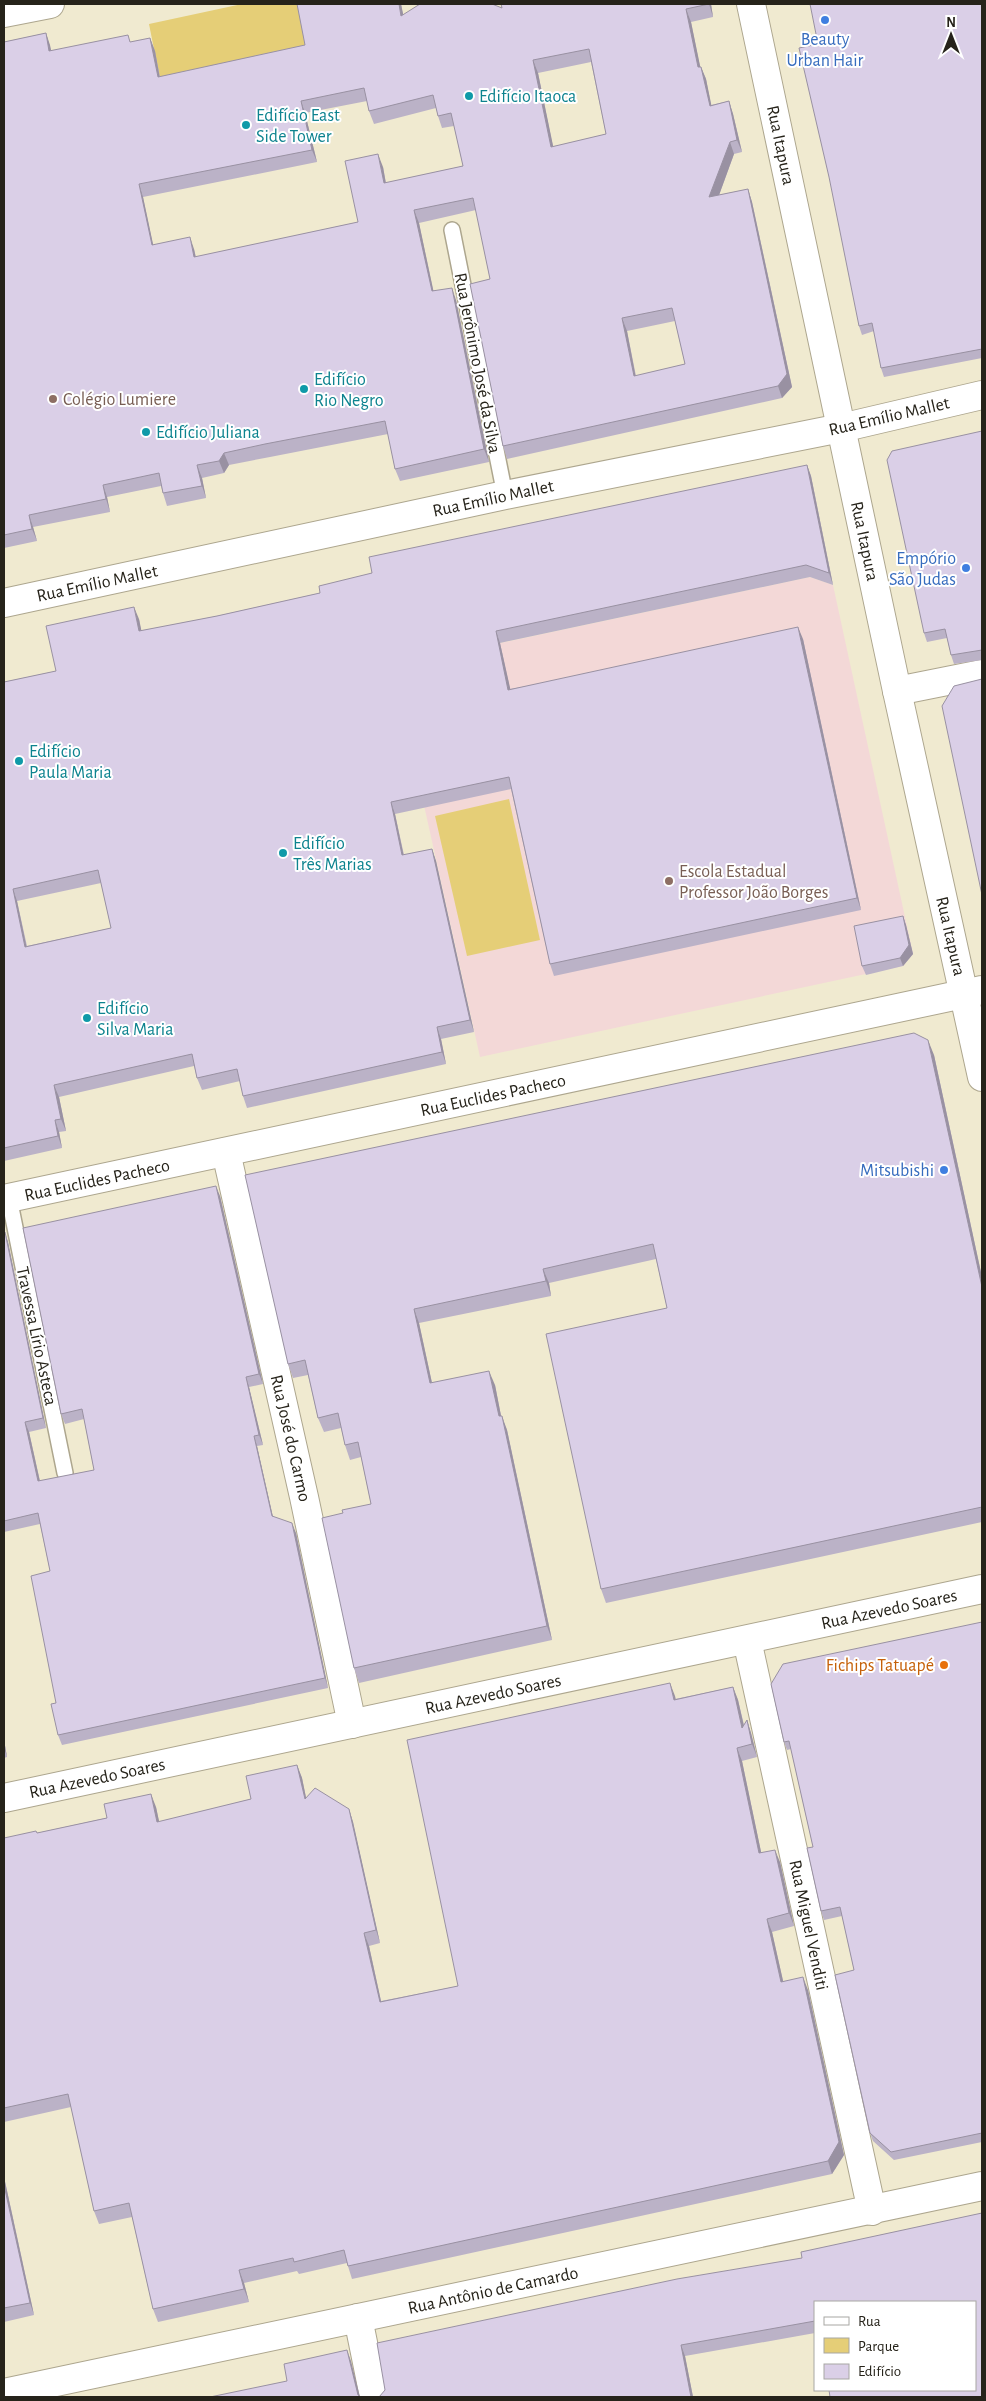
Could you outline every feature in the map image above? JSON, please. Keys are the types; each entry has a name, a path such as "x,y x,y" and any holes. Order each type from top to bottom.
{"street":[{"path":"4,13 50,4"},
{"name":"Rua Itapura","path":"751,4 897,692 973,992 982,1077"},
{"name":"Rua Emílio Mallet","path":"4,603 505,495 841,428 982,396"},
{"path":"897,692 982,674"},
{"name":"Rua Euclides Pacheco","path":"6,1199 973,992"},
{"name":"Rua José do Carmo","path":"226,1152 304,1497 352,1724"},
{"name":"Rua Azevedo Soares","path":"4,1798 982,1589"},
{"name":"Rua Miguel Venditi","path":"746,1640 872,2211"},
{"name":"Rua Antônio de Camardo","path":"4,2393 872,2211 982,2186"},
{"path":"358,2318 374,2397"}],"lane":[{"name":"Rua Jerônimo José da Silva","path":"452,230 505,495"},
{"name":"Travessa Lírio Asteca","path":"6,1199 65,1473"}],"shaded area":[{"name":"Escola Estadual Professor João Borges","path":"810,577 833,585 913,954 903,966 480,1057 393,666"}],"green space":[{"path":"242,4 299,4 309,55 161,84 149,24"},
{"path":"509,799 540,940 467,956 435,816"}],"building":[{"path":"297,4 399,4 401,16 420,4 492,4 502,8 501,4 709,4 686,9 698,67 701,67 710,106 729,101 737,140 730,142 709,197 748,189 787,374 778,386 503,446 470,284 490,279 473,198 414,210 432,291 452,288 484,449 395,469 385,421 224,453 219,461 197,465 202,486 163,493 159,473 103,485 106,499 29,515 32,529 4,535 4,42 46,33 49,51 128,35 130,42 150,38 158,77 305,45","holes":["589,49 606,134 551,147 533,60","364,88 369,111 433,95 438,116 451,113 463,166 384,183 378,154 345,161 358,222 194,257 190,237 152,245 139,184 312,150 301,101","672,308 685,364 634,376 622,318"]},
{"path":"810,4 982,4 982,349 881,368 872,323 859,326 829,177 799,48 818,44"},
{"path":"982,431 982,650 951,655 945,629 924,633 887,460 892,451"},
{"path":"807,465 829,573 806,565 496,631 508,690 798,627 857,898 550,964 509,777 391,802 402,855 432,849 470,1020 437,1027 442,1052 243,1096 237,1069 197,1078 192,1054 54,1085 61,1119 55,1120 58,1136 4,1148 4,682 56,671 46,626 134,607 139,631 217,616 320,593 319,586 372,573 369,557","holes":["98,870 111,928 25,947 13,889"]},
{"path":"982,679 982,895 942,706 954,686"},
{"path":"903,916 909,945 900,958 862,966 854,926"},
{"path":"914,1033 928,1040 982,1287 982,1507 601,1589 546,1334 667,1308 653,1244 543,1269 546,1281 414,1309 430,1383 489,1371 499,1416 502,1416 547,1626 354,1668 322,1518 343,1513 342,1510 371,1504 358,1442 345,1445 338,1413 318,1418 305,1360 288,1364 245,1175"},
{"path":"216,1186 259,1374 246,1377 259,1435 254,1436 272,1516 292,1523 325,1678 58,1735 51,1704 56,1703 31,1576 50,1571 38,1513 4,1521 4,1233 43,1418 25,1422 38,1481 94,1470 82,1409 61,1414 23,1228"},
{"path":"982,1622 982,2133 891,2152 870,2133 835,1975 854,1970 840,1907 821,1911 807,1848 813,1847 789,1741 784,1742 771,1684 783,1664"},
{"path":"670,1683 674,1700 733,1687 742,1728 747,1720 752,1744 737,1748 759,1853 775,1850 789,1913 767,1919 781,1982 803,1977 839,2142 828,2161 348,2266 344,2250 294,2262 293,2258 239,2270 244,2289 153,2309 129,2203 94,2211 68,2094 4,2108 4,1838 107,1818 104,1804 151,1794 157,1822 251,1799 246,1776 297,1765 305,1799 315,1788 349,1809 376,1930 364,1933 380,2002 458,1986 407,1740"},
{"path":"4,2185 30,2303 4,2308"},
{"path":"982,2213 982,2397 830,2397 829,2391 976,2391 976,2301 814,2301 814,2321 681,2345 691,2397 379,2397 385,2390 377,2343 677,2279 802,2258 801,2252"},
{"path":"347,2350 358,2395 361,2397 210,2397 287,2381 284,2364"}],"place":[{"name":"Beauty Urban Hair","path":"825,20"},
{"name":"Edifício Itaoca","path":"469,96"},
{"name":"Edifício East Side Tower","path":"246,125"},
{"name":"Edifício Rio Negro","path":"304,389"},
{"name":"Colégio Lumiere","path":"53,399"},
{"name":"Edifício Juliana","path":"146,432"},
{"name":"Empório São Judas","path":"966,568"},
{"name":"Edifício Paula Maria","path":"19,761"},
{"name":"Edifício Três Marias","path":"283,853"},
{"name":"Escola Estadual Professor João Borges","path":"669,881"},
{"name":"Edifício Silva Maria","path":"87,1018"},
{"name":"Mitsubishi","path":"944,1170"},
{"name":"Fichips Tatuapé","path":"944,1665"}]}
